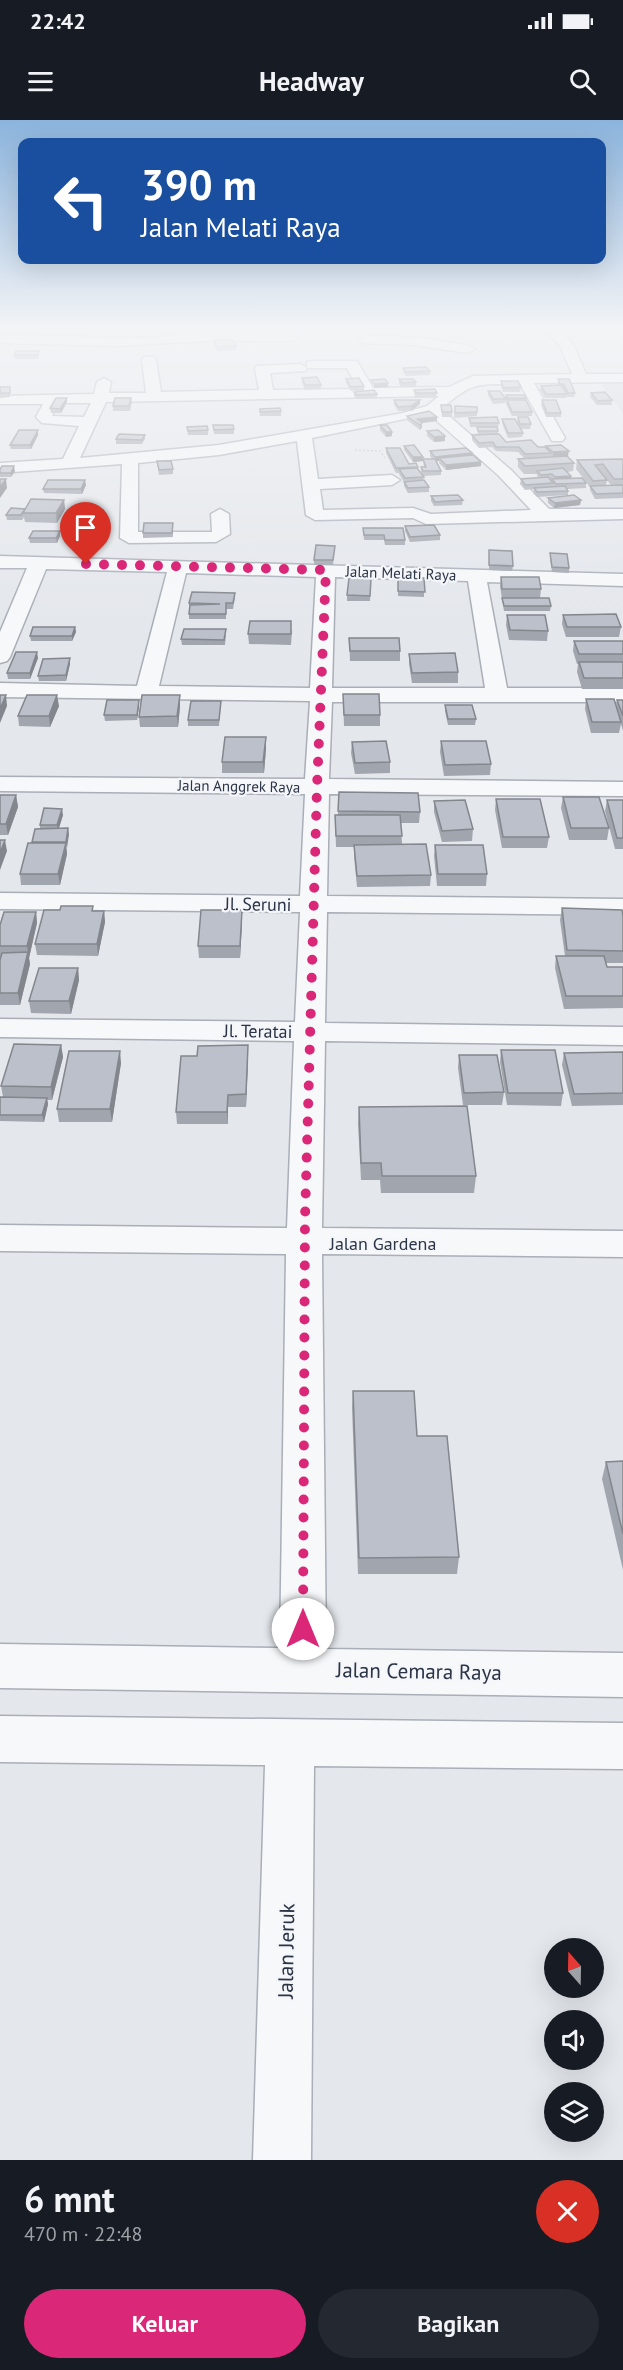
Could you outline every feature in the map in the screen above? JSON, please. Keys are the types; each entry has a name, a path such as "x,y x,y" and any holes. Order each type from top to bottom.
{"street":[{"path":"69,463 87,425"},
{"path":"254,444 256,425"},
{"path":"0,468 130,459 254,444 356,425"},
{"path":"450,425 505,473 544,514"},
{"path":"550,425 557,438"},
{"path":"304,434 315,523 413,513 423,515 426,519 485,519 544,514 623,514"},
{"path":"130,459 129,538 216,537 221,534 220,514"},
{"path":"18,484 32,465"},
{"path":"310,484 392,480"},
{"name":"Jalan Melati Raya","path":"0,562 623,580"},
{"path":"0,657 39,563"},
{"path":"147,691 178,566"},
{"path":"303,1670 304,1243 317,787 326,570"},
{"path":"476,575 497,694"},
{"path":"0,690 322,695 623,695"},
{"name":"Jalan Anggrek Raya","path":"0,784 623,789"},
{"name":"Jl. Seruni","path":"0,901 623,907"},
{"name":"Jl. Teratai","path":"0,1028 623,1036"},
{"name":"Jalan Gardena","path":"0,1238 304,1243 623,1244"},
{"name":"Jalan Cemara Raya","path":"0,1666 623,1675"},
{"path":"0,1739 623,1746"},
{"name":"Jalan Jeruk","path":"282,2160 290,1741"}],"path":[{"path":"306,454 376,449 380,451 394,476 392,480"}],"building":[{"path":"213,425 233,425 234,429 214,430"},
{"path":"380,425 387,425 392,432 386,432"},
{"path":"505,425 519,425 523,433 508,433"},
{"path":"207,426 208,430 188,431 187,427"},
{"path":"477,427 497,427 498,431 478,431"},
{"path":"19,430 38,430 30,445 10,445"},
{"path":"438,430 445,436 434,437 427,431"},
{"path":"119,434 145,435 142,440 116,439"},
{"path":"499,434 506,442 531,440 538,447 545,447 551,453 525,454 519,447 496,447 493,442 479,443 472,435"},
{"path":"414,445 423,457 413,457 404,446"},
{"path":"561,445 569,451 553,452 546,446"},
{"path":"386,448 400,448 409,464 416,463 418,467 396,468"},
{"path":"466,448 472,453 435,457 430,451"},
{"path":"473,455 481,462 446,465 439,458"},
{"path":"567,456 574,463 525,466 518,459"},
{"path":"423,459 435,459 441,471 423,471 421,467 426,467"},
{"path":"622,459 623,479 614,479 603,464 595,465 607,480 593,481 577,460"},
{"path":"157,461 171,461 173,469 159,470"},
{"path":"2,466 14,466 11,473 0,473"},
{"path":"417,468 424,477 405,478 399,469"},
{"path":"563,468 571,476 541,475 537,471"},
{"path":"548,477 553,483 525,485 521,479"},
{"path":"582,478 586,483 556,484 552,479"},
{"path":"0,479 6,479 0,487"},
{"path":"48,480 85,480 81,489 43,489"},
{"path":"424,480 429,487 408,488 404,482"},
{"path":"622,485 623,493 596,494 590,486"},
{"path":"565,486 568,491 537,492 534,488"},
{"path":"458,495 463,500 435,502 431,496"},
{"path":"574,495 581,500 555,503 548,498"},
{"path":"31,499 64,500 56,513 23,513"},
{"path":"11,508 25,509 21,515 6,515"},
{"path":"144,523 173,523 172,533 143,533"},
{"path":"434,525 440,535 410,537 405,526"},
{"path":"363,528 403,528 405,540 385,540 384,535 364,535"},
{"path":"33,531 60,531 56,538 29,538"},
{"path":"316,545 335,546 333,560 314,560"},
{"path":"489,550 512,551 513,566 489,565"},
{"path":"550,553 567,554 569,568 552,567"},
{"path":"398,577 424,578 425,592 398,591"},
{"path":"501,577 539,577 541,589 502,589"},
{"path":"349,578 371,579 370,596 347,595"},
{"path":"192,592 235,593 233,603 226,603 226,614 189,614 190,605 220,604 189,603"},
{"path":"502,598 549,598 551,606 504,606"},
{"path":"616,614 621,627 567,627 563,615"},
{"path":"507,615 545,615 548,631 510,630"},
{"path":"250,621 291,621 291,634 248,634"},
{"path":"33,627 75,627 72,636 30,636"},
{"path":"184,629 226,629 224,640 181,639"},
{"path":"349,638 399,638 400,651 350,651"},
{"path":"574,641 623,641 623,654 579,654"},
{"path":"16,652 37,652 30,673 7,673"},
{"path":"455,653 458,672 412,673 409,654"},
{"path":"70,658 66,675 38,676 43,659"},
{"path":"579,662 623,662 623,678 584,678"},
{"path":"343,694 379,694 380,715 344,715"},
{"path":"0,695 6,695 0,709"},
{"path":"27,695 57,695 49,716 18,716"},
{"path":"142,695 180,695 177,716 139,717"},
{"path":"586,699 614,699 621,722 592,722"},
{"path":"107,700 139,700 137,715 104,715"},
{"path":"617,700 623,700 623,716"},
{"path":"191,701 221,701 219,720 188,720"},
{"path":"445,705 472,705 476,719 448,719"},
{"path":"225,737 266,737 263,762 222,762"},
{"path":"386,741 390,762 355,763 352,742"},
{"path":"441,741 486,741 491,764 445,765"},
{"path":"339,792 418,793 420,812 338,811"},
{"path":"0,795 16,795 6,824 0,824"},
{"path":"563,797 599,797 609,828 571,828"},
{"path":"496,799 540,799 549,837 503,837"},
{"path":"465,800 473,829 442,831 434,801"},
{"path":"607,800 623,800 623,838 617,838"},
{"path":"44,808 62,809 57,825 40,825"},
{"path":"335,815 400,815 402,836 336,836"},
{"path":"68,828 66,842 32,842 35,829"},
{"path":"0,840 5,840 0,853"},
{"path":"28,843 66,843 58,874 20,874"},
{"path":"426,844 431,875 357,876 354,845"},
{"path":"435,845 483,845 487,874 438,874"},
{"path":"61,906 93,906 92,911 104,911 97,944 35,944 44,910 60,910"},
{"path":"562,908 622,910 623,951 567,950"},
{"path":"201,910 242,910 240,946 198,946"},
{"path":"4,912 36,912 27,946 0,946 0,925"},
{"path":"28,952 18,993 0,993 2,953"},
{"path":"556,956 604,956 607,967 623,967 623,996 566,996"},
{"path":"39,968 78,968 69,1001 29,1001"},
{"path":"14,1044 61,1045 51,1087 1,1086"},
{"path":"248,1045 246,1094 228,1095 227,1112 176,1112 181,1056 197,1056 198,1046"},
{"path":"501,1050 555,1050 563,1093 508,1093"},
{"path":"69,1051 120,1051 110,1109 57,1109"},
{"path":"623,1052 623,1093 574,1094 564,1053"},
{"path":"459,1055 497,1055 504,1092 464,1093"},
{"path":"0,1097 47,1098 42,1115 0,1115"},
{"path":"467,1106 476,1176 382,1176 381,1163 361,1163 359,1107"},
{"path":"353,1391 414,1391 417,1436 447,1436 459,1557 359,1558"},
{"path":"623,1461 623,1534 606,1462"}],"route":[{"path":"86,564 326,570 317,787 305,1219 303,1629"}]}
